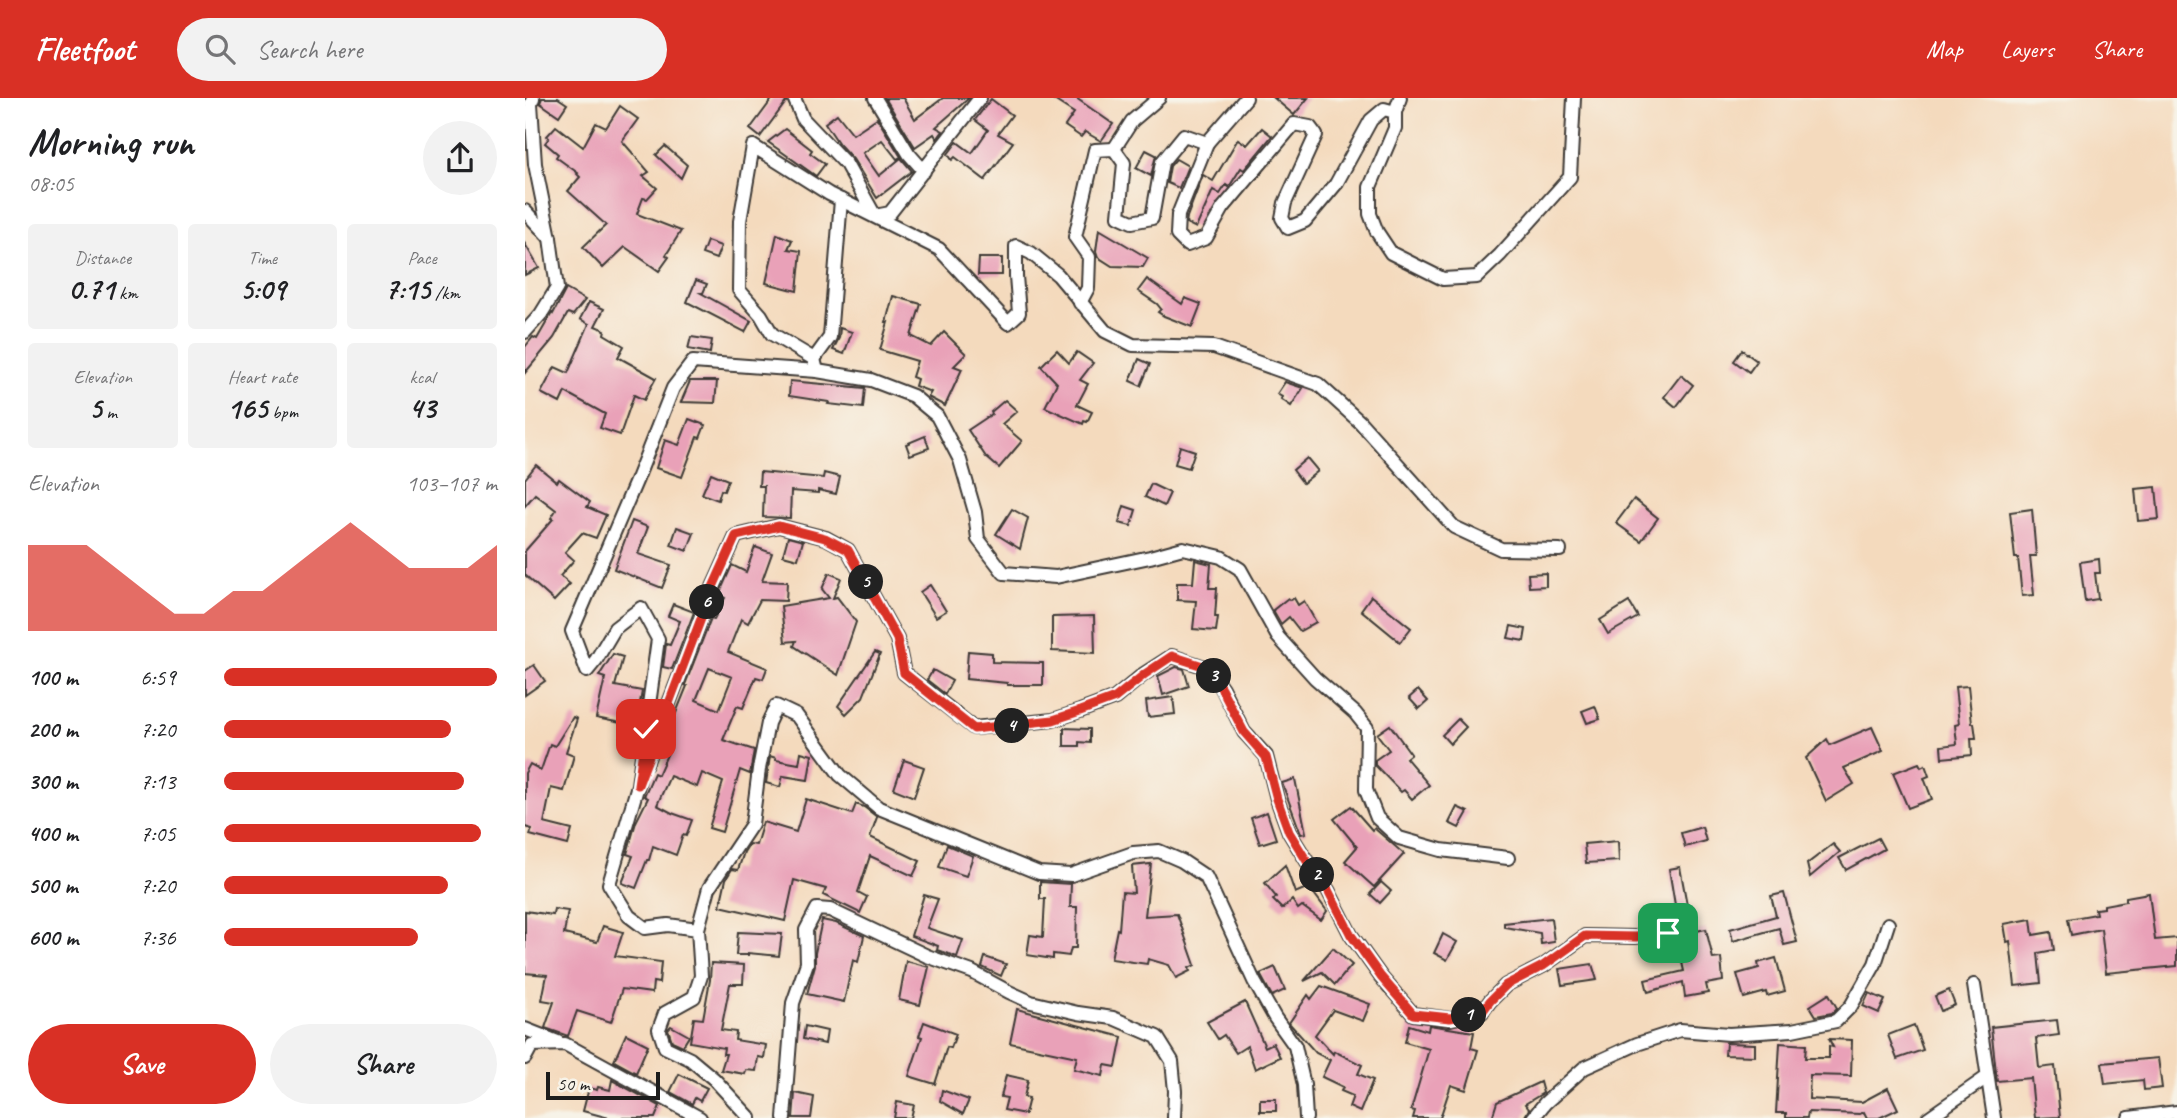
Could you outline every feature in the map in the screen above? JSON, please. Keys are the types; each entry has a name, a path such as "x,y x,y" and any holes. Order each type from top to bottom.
{"street":[{"path":"525,332 541,314 557,288 535,164 531,104 533,98"},
{"path":"795,98 803,119 846,164 875,216"},
{"path":"875,98 909,154 924,171"},
{"path":"875,216 890,213 980,98"},
{"path":"1114,149 1132,121 1159,98"},
{"path":"1246,98 1207,143 1178,215 1177,236 1187,245 1206,239 1223,208 1294,124 1310,127 1316,135 1285,203 1282,218 1288,228 1305,221 1336,184 1371,120 1384,109 1395,111"},
{"path":"1399,98 1395,111 1395,128 1370,187 1370,214 1377,232 1391,253 1443,279 1477,277 1570,177 1574,98"},
{"path":"1114,149 1124,163 1119,216 1132,222 1152,218 1162,162 1184,135 1207,143"},
{"path":"816,365 772,334 761,315 739,290 740,221 753,146 841,200 939,249 1008,323 1019,313 1016,246 1031,253 1058,275 1105,331 1133,345 1215,347 1318,384 1360,422 1454,527 1501,549 1560,550"},
{"path":"1080,303 1088,288 1089,257 1075,237 1095,150 1114,149"},
{"path":"816,365 830,337 841,200"},
{"path":"525,211 550,238"},
{"path":"638,785 658,639 641,608 615,628 587,671 572,631 673,388 694,362 816,365 871,380 913,396 937,416 960,460 975,512 978,539 1005,573 1056,577 1183,548 1221,557 1240,569 1277,637 1367,728 1366,790 1377,818 1399,838 1441,850 1508,859"},
{"path":"698,929 668,925 645,928 629,916 609,884 638,785 713,587 736,536 779,526 825,538 848,550 897,639 904,673 974,729 1053,720 1115,698 1172,656 1209,668 1244,732 1266,757 1289,832 1328,890 1351,935 1381,977 1413,1014 1450,1018 1482,1012 1506,985 1543,966 1585,936 1636,937 1668,933"},
{"path":"750,1118 690,1059 665,1046 659,1029 665,1013 694,997 701,976 698,929 709,888 752,824 768,723 776,706 797,716 840,775 879,808 1039,873 1071,875 1133,853 1159,851 1182,861 1206,877 1254,981 1296,1046 1304,1085 1305,1118"},
{"path":"784,1118 793,1003 807,963 806,930 817,909 830,910 918,951 972,972 1031,1002 1113,1018 1157,1037 1172,1061 1174,1118"},
{"path":"1533,1118 1545,1103 1584,1068 1637,1044 1680,1030 1729,1034 1792,1030 1836,1021 1851,1006 1875,964 1888,924"},
{"path":"1974,985 1994,1118"},
{"path":"525,1029 565,1044 699,1118"},
{"path":"525,1058 532,1045 565,1044"},
{"path":"1928,1118 1987,1077"},
{"path":"2129,1118 2177,1112"}],"building":[{"path":"542,98 558,98 567,104 559,116 540,103"},
{"path":"773,98 785,98 786,102 760,137 750,129"},
{"path":"885,98 903,98 915,119 943,98 969,98 936,127 943,131 937,139 934,134 915,147"},
{"path":"1051,98 1076,98 1113,124 1101,141 1085,132 1081,137 1065,126 1074,113"},
{"path":"1274,98 1308,98 1294,115"},
{"path":"991,99 1012,115 998,134 1013,142 985,180 955,157 952,160 948,154 957,142 972,153 988,130 975,120"},
{"path":"620,106 638,119 622,141 649,172 643,176 657,188 647,199 643,198 637,214 681,231 659,271 625,247 603,268 583,247 606,225 568,191 580,177 556,157 558,154 545,143 549,138 547,136 556,126 583,147 596,123 606,128"},
{"path":"837,114 853,134 877,118 901,157 897,159 882,140 863,153 879,176 901,158 912,171 877,198 853,159 825,123"},
{"path":"1262,128 1272,136 1244,170 1241,168 1229,187 1226,185 1220,194 1213,190 1196,228 1186,223 1203,175 1213,181 1238,139 1247,145"},
{"path":"785,129 825,164 816,176 768,142"},
{"path":"665,146 687,165 681,178 656,155"},
{"path":"1146,150 1156,155 1151,176 1136,168"},
{"path":"1176,159 1188,166 1179,188 1167,183 1170,166"},
{"path":"1099,229 1148,258 1143,267 1112,266 1098,257 1096,251"},
{"path":"777,234 792,240 788,249 801,251 797,291 766,283"},
{"path":"707,241 721,246 716,259 702,254"},
{"path":"525,244 539,268 525,275"},
{"path":"979,258 1002,258 1002,275 978,275"},
{"path":"1147,279 1182,304 1185,298 1201,304 1192,327 1158,312 1161,309 1157,304 1138,291"},
{"path":"696,280 707,284 701,293 751,321 745,332 687,302"},
{"path":"566,289 585,300 573,315 568,313 554,338 525,373 525,347 533,337 537,339"},
{"path":"893,296 921,304 911,336 931,346 944,332 966,354 954,366 962,369 945,406 928,397 931,392 915,386 917,379 912,377 917,361 880,350"},
{"path":"589,302 604,309 595,326 605,330 604,334 624,346 618,357 656,378 644,400 634,395 620,435 600,428 605,414 565,392 560,403 541,393 555,367 568,373 589,324 580,319"},
{"path":"840,328 852,332 844,354 833,350"},
{"path":"691,337 712,340 710,353 688,349"},
{"path":"1057,350 1069,363 1077,352 1093,363 1080,380 1088,384 1077,405 1092,412 1083,424 1045,407 1057,383 1041,366"},
{"path":"1742,350 1757,361 1749,372 1734,361"},
{"path":"1139,359 1150,364 1141,386 1130,381"},
{"path":"1681,375 1693,385 1676,407 1664,397"},
{"path":"690,381 717,381 715,403 681,402"},
{"path":"790,381 865,388 863,408 789,396"},
{"path":"1285,382 1303,388 1291,406 1277,394"},
{"path":"1005,400 1017,411 1002,424 1022,441 999,468 986,457 968,430 992,414"},
{"path":"689,419 705,425 700,438 697,437 682,477 656,468 665,440 679,445"},
{"path":"925,436 929,448 910,455 906,444"},
{"path":"1180,446 1195,451 1189,468 1175,464"},
{"path":"1307,458 1318,471 1303,483 1293,470"},
{"path":"536,465 557,482 559,479 590,502 587,507 606,515 596,538 582,533 565,552 574,560 560,576 570,584 554,601 525,575 525,551 553,519 551,518 556,510 535,494 525,506 525,479"},
{"path":"760,472 823,478 824,473 840,477 836,494 818,490 818,493 791,491 790,518 763,517 764,486 759,486"},
{"path":"711,473 728,480 718,500 702,494"},
{"path":"1151,484 1170,493 1164,506 1145,497"},
{"path":"2156,487 2159,519 2138,521 2135,489"},
{"path":"1634,499 1658,518 1641,541 1616,523"},
{"path":"1124,506 1136,510 1131,526 1119,523"},
{"path":"1012,509 1028,518 1020,549 996,534"},
{"path":"2032,509 2036,556 2030,556 2034,595 2022,596 2010,512"},
{"path":"632,521 648,527 638,554 671,565 662,588 614,569"},
{"path":"677,527 694,533 687,551 671,545"},
{"path":"788,537 803,541 798,559 783,555"},
{"path":"755,547 772,553 762,581 787,582 786,601 760,600 748,623 741,619 728,652 767,668 763,679 756,677 743,708 737,706 723,740 754,750 750,774 740,770 722,832 709,828 723,782 702,773 697,787 670,776 657,805 692,820 686,836 683,835 676,855 653,846 636,888 622,883 633,856 627,854 636,822 648,798 644,796 654,773 658,775 670,748 663,745 711,618 714,619 725,598 719,595 732,565 746,572","holes":["709,668 732,677 719,710 696,700"]},
{"path":"2099,559 2100,573 2095,573 2098,599 2085,601 2080,562"},
{"path":"1195,560 1211,564 1209,588 1217,588 1216,631 1193,629 1196,601 1177,600 1177,583 1193,583"},
{"path":"829,573 841,578 833,598 837,597 856,622 838,675 794,646 796,641 785,642 781,606 829,598 822,589"},
{"path":"1546,573 1546,586 1529,587 1528,574"},
{"path":"930,585 946,611 936,617 920,592"},
{"path":"1371,596 1411,628 1400,642 1361,610"},
{"path":"1288,598 1294,598 1298,605 1304,601 1316,622 1300,631 1289,617 1281,624 1273,610"},
{"path":"1629,602 1638,617 1608,634 1600,620"},
{"path":"673,604 694,612 672,669 663,667 666,644 670,645 680,621 668,616"},
{"path":"1094,616 1095,653 1052,651 1052,617"},
{"path":"1511,626 1526,629 1524,641 1508,638"},
{"path":"968,651 992,653 992,662 1043,663 1043,685 1007,685 966,679"},
{"path":"875,652 880,654 863,697 846,714 838,706"},
{"path":"613,654 623,657 615,686 642,691 636,726 596,718 605,678 599,676"},
{"path":"534,665 545,681 525,695 525,671"},
{"path":"1176,667 1184,669 1189,686 1163,695 1158,676"},
{"path":"933,670 952,681 945,694 927,680"},
{"path":"1968,686 1976,738 1971,738 1972,755 1942,758 1941,746 1957,744 1955,725 1959,724 1955,687"},
{"path":"1418,690 1428,701 1419,709 1409,698"},
{"path":"1173,697 1175,714 1148,717 1146,701"},
{"path":"1595,706 1600,719 1587,723 1582,711"},
{"path":"573,717 577,719 566,752 574,755 564,791 551,788 544,823 572,830 568,845 530,835 532,829 525,827 525,773 530,764 541,770 550,744 555,746"},
{"path":"1458,719 1466,727 1450,744 1442,735"},
{"path":"1390,725 1411,754 1406,758 1429,785 1412,799 1404,790 1401,792 1375,765 1375,760 1389,750 1377,734"},
{"path":"1872,727 1883,751 1844,768 1854,784 1826,801 1806,758 1827,739 1830,745"},
{"path":"1064,728 1090,729 1090,743 1079,742 1079,746 1064,746"},
{"path":"801,752 812,755 808,780 783,776 780,787 766,783 770,756 776,760 799,764"},
{"path":"904,760 924,767 914,797 894,789"},
{"path":"1919,763 1921,767 1925,765 1929,776 1924,778 1932,799 1908,808 1893,773"},
{"path":"1295,779 1306,833 1301,834 1282,783"},
{"path":"806,799 852,814 856,804 864,807 877,817 870,837 920,861 913,876 870,856 858,892 867,897 860,913 823,895 826,889 794,880 785,921 720,906 726,879 732,869 738,870 749,844 756,845 763,822 796,832"},
{"path":"1351,806 1372,830 1374,828 1404,854 1374,887 1345,861 1357,847 1334,819"},
{"path":"1457,807 1468,812 1459,828 1449,823"},
{"path":"1267,812 1276,839 1260,844 1251,818"},
{"path":"1702,827 1706,841 1685,847 1681,833"},
{"path":"1878,838 1884,849 1846,870 1839,858"},
{"path":"1618,841 1619,861 1586,863 1584,844"},
{"path":"1833,844 1840,852 1810,877 1807,864"},
{"path":"947,845 973,856 966,876 939,867"},
{"path":"1151,864 1145,916 1177,914 1195,965 1189,968 1190,971 1176,978 1169,965 1148,959 1147,964 1111,959 1117,929 1119,930 1122,892 1134,893 1132,866"},
{"path":"1285,865 1295,893 1309,887 1327,911 1321,920 1302,906 1298,909 1292,900 1282,909 1273,900 1276,897 1265,883"},
{"path":"1680,867 1692,932 1706,929 1713,959 1721,958 1723,981 1706,984 1708,993 1685,997 1683,982 1648,992 1645,980 1684,971 1676,937 1680,935 1669,869"},
{"path":"1040,882 1071,884 1070,907 1077,907 1076,948 1071,948 1069,956 1053,954 1053,959 1027,955 1030,935 1043,937 1045,899 1040,899"},
{"path":"1381,882 1391,891 1380,903 1370,894"},
{"path":"1784,893 1797,942 1784,945 1779,928 1733,941 1730,929 1776,916 1771,896"},
{"path":"2149,893 2155,940 2177,938 2177,966 2106,973 2101,929 2071,935 2068,919 2096,914 2095,909 2104,908 2104,905"},
{"path":"924,895 938,899 927,928 963,940 957,957 937,950 938,946 911,936"},
{"path":"554,909 568,911 564,934 597,942 603,926 623,932 615,956 661,962 659,983 653,982 652,993 622,989 611,1022 577,1011 568,1036 545,1028 554,1002 542,1000 547,975 525,973 525,911 553,915"},
{"path":"1551,918 1554,942 1541,944 1540,933 1504,927 1504,923"},
{"path":"2031,919 2033,935 2051,932 2054,950 2038,953 2041,983 2015,986 2010,941 2007,942 2004,924"},
{"path":"822,920 836,923 864,936 858,962 853,960 844,1002 807,994"},
{"path":"738,932 782,934 779,956 748,953 736,955"},
{"path":"1443,934 1457,942 1447,960 1434,953"},
{"path":"1333,948 1352,965 1335,985 1322,972 1304,981"},
{"path":"985,957 1006,964 1001,976 982,967"},
{"path":"1776,958 1785,991 1767,996 1766,992 1744,998 1737,974 1759,968 1758,963"},
{"path":"906,961 929,967 920,1005 899,1000"},
{"path":"711,963 744,965 743,984 730,984 721,1030 736,1032 735,1040 766,1045 764,1058 758,1057 756,1071 746,1070 745,1074 721,1070 726,1054 723,1054 724,1048 690,1042 694,1018 703,1019"},
{"path":"1592,964 1597,980 1562,985 1559,969"},
{"path":"1275,967 1285,990 1272,996 1260,974"},
{"path":"1321,986 1370,1004 1363,1021 1333,1010 1315,1035 1333,1054 1334,1051 1362,1065 1358,1074 1373,1080 1360,1112 1349,1107 1353,1096 1341,1091 1343,1087 1322,1077 1330,1060 1316,1053 1289,1023 1308,995 1311,999"},
{"path":"1949,990 1955,1005 1941,1011 1935,996"},
{"path":"1869,993 1885,1000 1879,1013 1863,1006"},
{"path":"1829,994 1837,1008 1832,1013 1816,1016 1810,1006"},
{"path":"1245,1002 1265,1047 1273,1043 1280,1057 1255,1069 1247,1046 1236,1053 1224,1035 1218,1039 1207,1022"},
{"path":"1017,1009 1122,1037 1116,1067 1105,1065 1103,1076 1074,1069 1077,1057 1010,1043"},
{"path":"2057,1020 2059,1035 2036,1038 2039,1068 2055,1066 2060,1117 2035,1118 2031,1078 1997,1081 1991,1027"},
{"path":"924,1022 956,1034 951,1048 947,1047 935,1084 909,1076"},
{"path":"1409,1025 1428,1031 1429,1025 1474,1032 1471,1048 1478,1050 1466,1090 1451,1085 1440,1118 1413,1118 1415,1111 1411,1110 1429,1049 1405,1042"},
{"path":"1914,1025 1923,1050 1897,1059 1888,1035"},
{"path":"671,1026 689,1036 683,1046 672,1041 668,1029"},
{"path":"805,1026 827,1031 825,1044 803,1039"},
{"path":"626,1034 648,1045 636,1073 614,1061"},
{"path":"1829,1039 1852,1040 1851,1076 1810,1075 1809,1099 1862,1102 1888,1088 1898,1109 1879,1118 1867,1118 1864,1112 1808,1112 1807,1118 1786,1118 1786,1113 1776,1113 1780,1043 1806,1045 1805,1058 1829,1058 1829,1046 1833,1047"},
{"path":"1726,1043 1755,1044 1755,1056 1725,1055"},
{"path":"2158,1058 2162,1088 2144,1090 2143,1080 2105,1084 2102,1063"},
{"path":"679,1074 707,1088 700,1101 695,1098 692,1104 670,1092"},
{"path":"1006,1075 1028,1080 1024,1097 1029,1098 1025,1114 1004,1110 1007,1098 1001,1097"},
{"path":"612,1080 660,1106 655,1118 609,1118 583,1111 589,1088 610,1090"},
{"path":"1540,1082 1543,1093 1525,1104 1529,1109 1524,1118 1492,1118 1497,1102"},
{"path":"942,1090 969,1100 963,1114 940,1101"},
{"path":"795,1093 814,1097 811,1118 793,1118"},
{"path":"1260,1099 1276,1099 1276,1111 1260,1111"},
{"path":"897,1102 914,1105 911,1118 894,1118"}],"route":[{"path":"646,729 638,785 713,587 736,536 779,526 825,538 848,550 897,639 904,673 974,729 1053,720 1080,711 1115,698 1172,656 1209,668 1244,732 1266,757 1289,832 1328,890 1351,935 1381,977 1413,1014 1450,1018 1482,1012 1506,985 1543,966 1585,936 1636,937 1668,933"}]}
